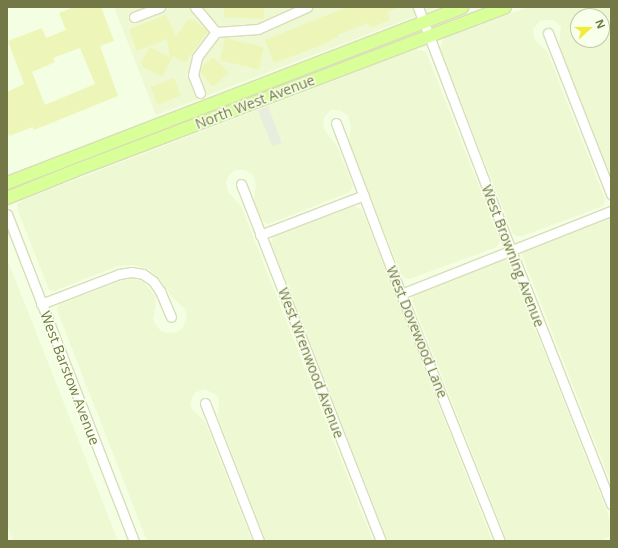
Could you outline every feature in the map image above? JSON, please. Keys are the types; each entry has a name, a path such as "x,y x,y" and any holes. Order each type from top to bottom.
{"main road":[{"name":"North West Avenue","path":"7,183 462,7"},
{"name":"North West Avenue","path":"7,198 74,170 505,7"}],"street":[{"path":"134,17 160,7"},
{"path":"195,7 216,32"},
{"path":"200,93 193,75 197,57 216,32 258,29 307,7"},
{"name":"West Browning Avenue","path":"418,7 511,250 610,500"},
{"path":"548,33 611,194"},
{"name":"West Dovewood Lane","path":"336,123 401,294 500,541"},
{"name":"West Wrenwood Avenue","path":"241,184 381,541"},
{"path":"260,235 364,195"},
{"path":"401,294 611,211"},
{"name":"West Barstow Avenue","path":"7,214 134,541"},
{"path":"41,304 120,274 131,272 143,274 152,281 160,291 171,317"},
{"path":"206,403 259,541"}],"shaded area":[{"path":"114,7 439,7 156,115"},
{"path":"528,7 611,7 611,176 559,46 561,27 554,20 541,20 533,29 536,42 547,51 605,199 603,206 520,237 513,234 440,48 444,38"},
{"path":"416,49 426,52 500,240 497,247 409,279 402,276 349,142 351,126 348,116 340,110 331,110 324,117 323,125 327,134 337,146 353,186 350,192 268,224 262,221 254,201 256,184 252,174 245,170 235,170 229,175 226,183 228,192 241,206 373,541 266,541 218,417 219,400 217,395 205,389 196,392 190,403 192,409 205,422 252,541 147,541 57,310 58,305 123,280 132,279 142,281 155,295 156,306 153,318 155,324 160,330 167,333 176,332 183,328 187,315 185,309 171,296 160,279 149,269 133,265 118,266 54,291 49,290 17,205 22,200 258,110 271,146 282,142 268,106"},
{"path":"268,106 282,142 272,146 258,110"},
{"path":"354,206 362,210 492,541 388,541 271,243 273,237"},
{"path":"609,217 611,219 611,483 522,255 525,250"},
{"path":"503,258 508,260 611,522 611,536 599,541 507,541 412,300 413,292"},
{"path":"7,259 118,541 13,541 7,525"}],"building":[{"path":"74,7 101,7 114,41 100,46 118,96 34,130 33,127 9,136 7,131 7,92 24,84 8,41 42,28 46,38 66,30 59,13","holes":["80,48 95,84 45,105 32,72 55,62 53,58"]},
{"path":"224,7 264,7 264,19 224,17"},
{"path":"347,7 398,8 387,12 390,20 370,28 368,23 337,35 338,37 314,48 274,63 265,40"},
{"path":"166,15 176,37 187,20 192,19 208,31 185,63 173,56 162,77 143,67 141,62 150,47 170,58 167,39 137,51 129,29"},
{"path":"225,38 264,47 259,69 220,60"},
{"path":"213,57 229,73 213,87 200,72 201,68"},
{"path":"174,78 181,96 157,105 151,87"}]}
